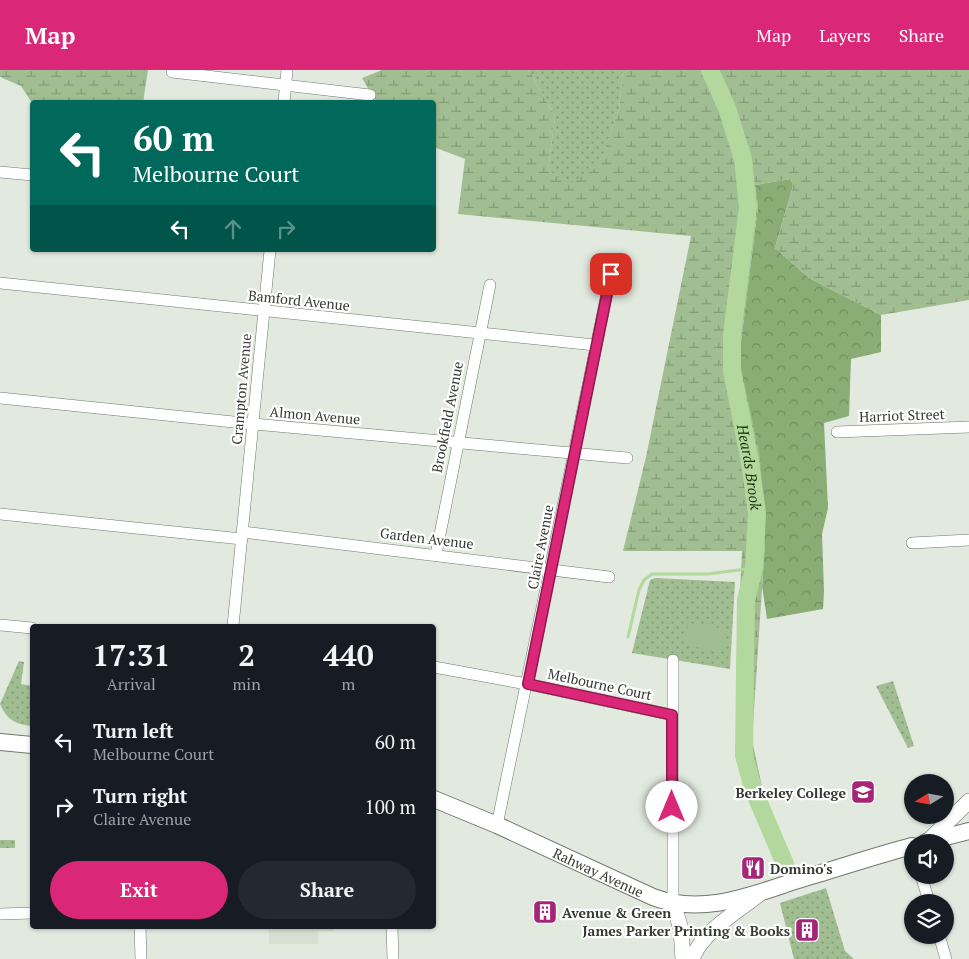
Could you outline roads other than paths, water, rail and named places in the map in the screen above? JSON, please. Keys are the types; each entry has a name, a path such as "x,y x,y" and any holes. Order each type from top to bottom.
{"main road":[{"path":"0,742 30,745"},
{"name":"Rahway Avenue","path":"436,800 497,825 653,897 673,904 715,903 764,891 904,849"},
{"path":"954,835 969,831"}],"street":[{"path":"284,100 287,70"},
{"path":"172,72 370,95"},
{"path":"0,172 30,175"},
{"name":"Crampton Avenue","path":"233,624 270,252"},
{"name":"Claire Avenue","path":"497,825 528,684 611,274"},
{"name":"Bamford Avenue","path":"0,283 264,312 596,345"},
{"name":"Brookfield Avenue","path":"436,554 490,285"},
{"name":"Almon Avenue","path":"0,398 253,424 627,458"},
{"name":"Harriot Street","path":"837,432 969,427"},
{"name":"Garden Avenue","path":"0,514 436,554 609,577"},
{"path":"912,543 969,540"},
{"path":"0,625 30,628"},
{"path":"673,660 673,904 681,929 683,959"},
{"name":"Melbourne Court","path":"436,667 528,684 672,715"},
{"path":"934,834 969,801"},
{"path":"692,959 705,937 764,891"},
{"path":"0,914 30,913"},
{"path":"140,929 141,959"},
{"path":"392,929 392,959"},
{"path":"942,944 946,959"}],"waterway":[{"name":"Heards Brook","path":"710,70 727,108 743,159 748,207 732,335 732,371 750,462 757,513 754,568 746,600 744,755 753,789 785,864"},
{"path":"628,637 639,590 644,580 652,574 708,574 754,568"}],"place":[{"name":"Berkeley College","path":"863,792"},
{"name":"Domino's","path":"753,868"},
{"name":"Avenue & Green","path":"545,912"},
{"name":"James Parker Printing & Books","path":"807,930"}]}
